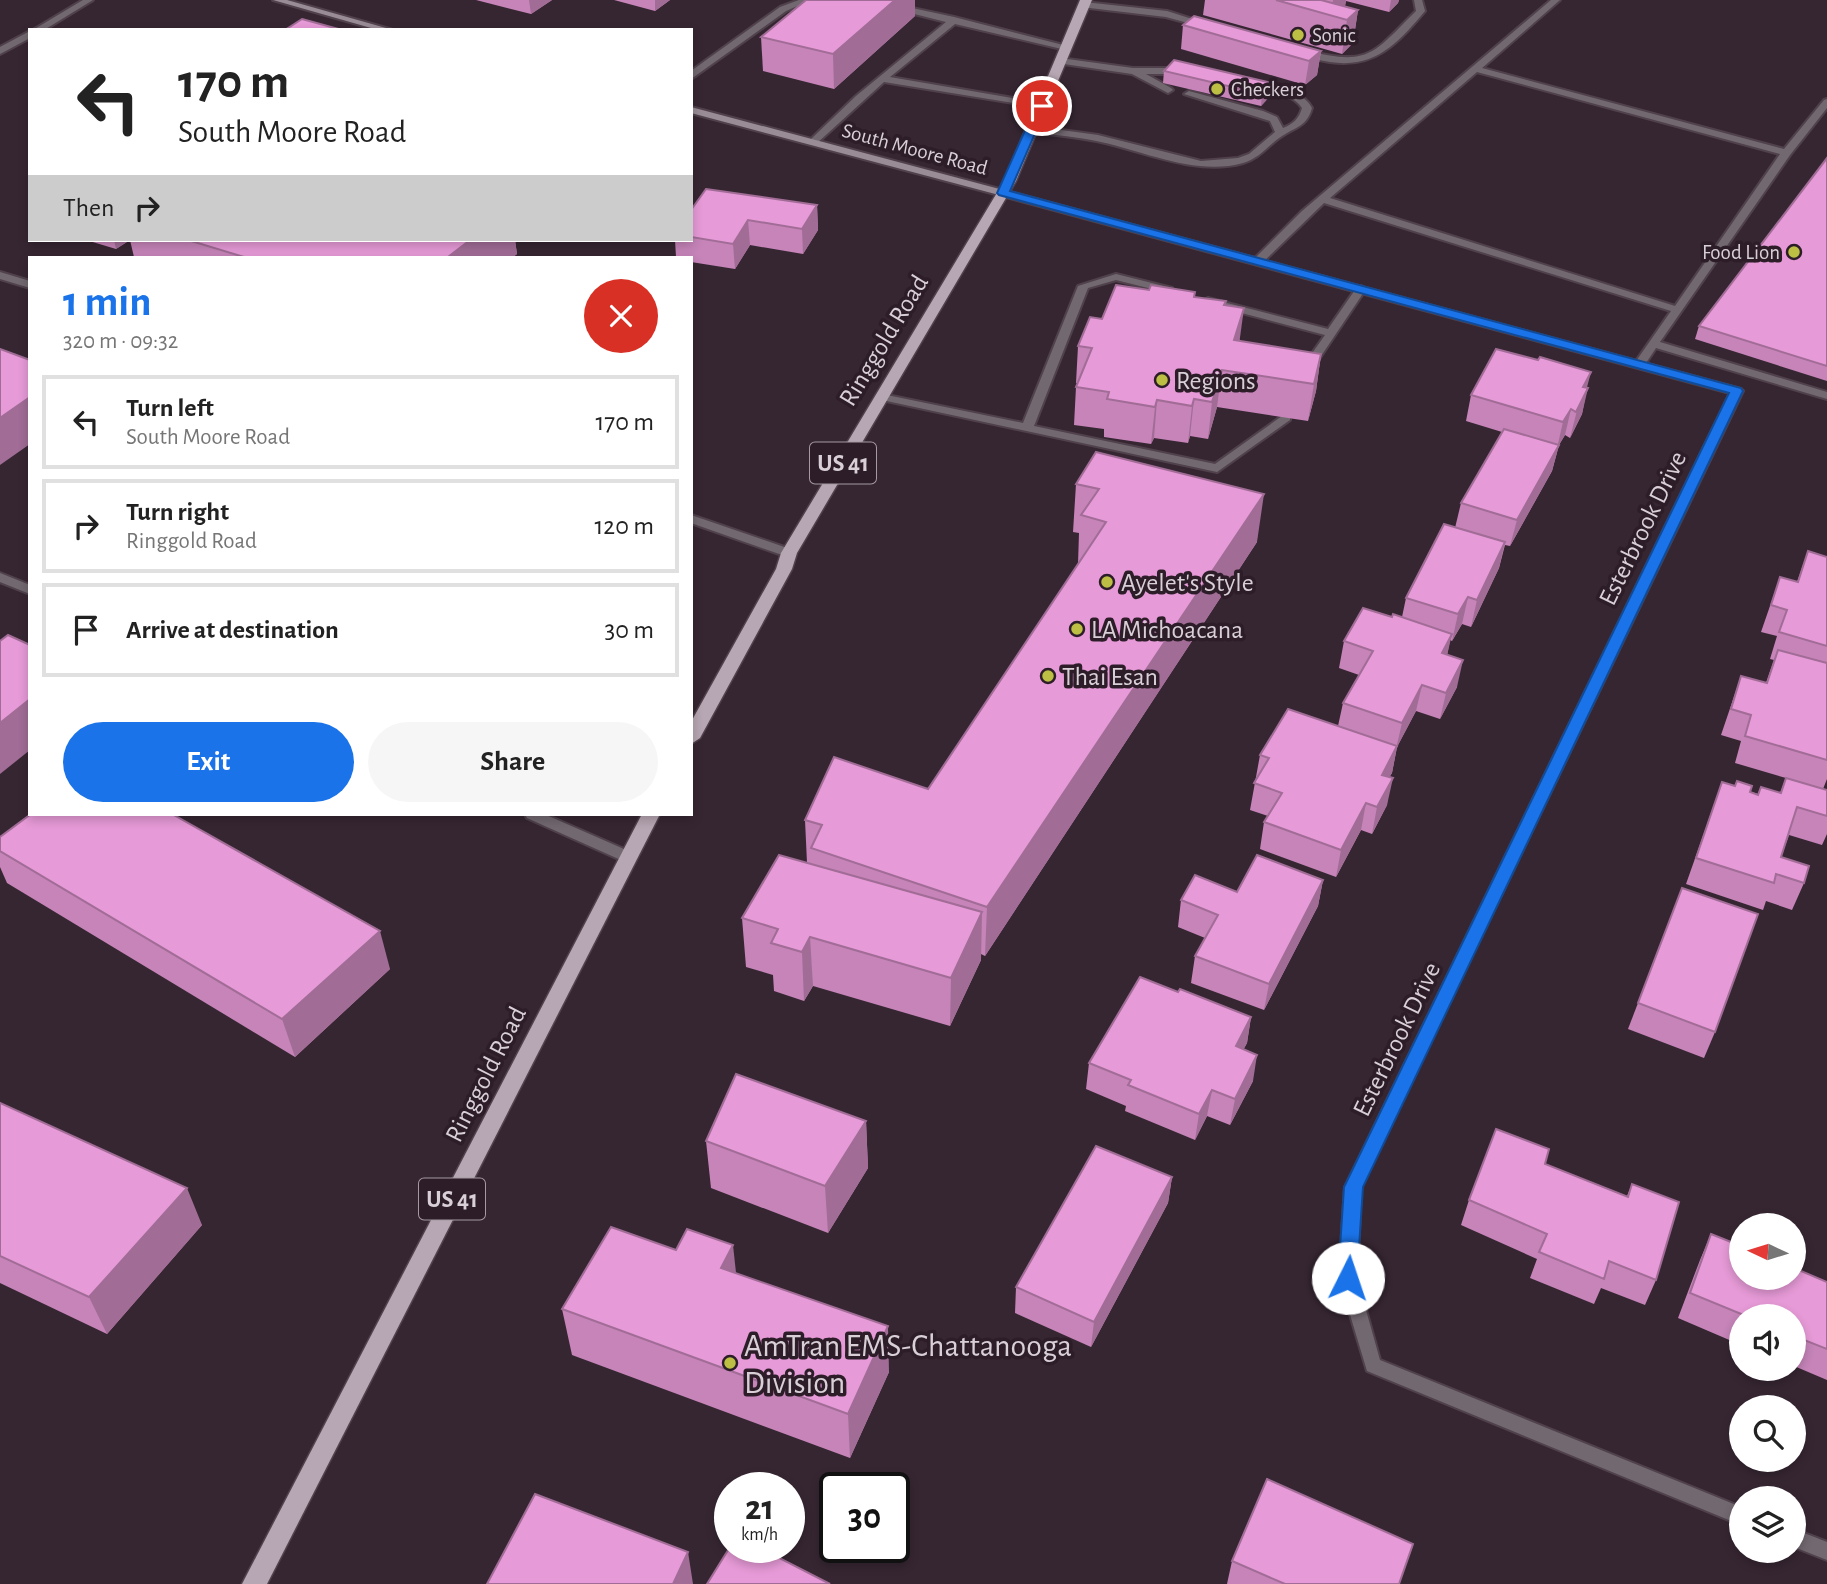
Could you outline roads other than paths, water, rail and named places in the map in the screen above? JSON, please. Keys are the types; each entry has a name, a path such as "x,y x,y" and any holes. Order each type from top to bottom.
{"main road":[{"path":"277,0 382,28"},
{"name":"Ringgold Road","path":"693,733 784,569 789,553 1003,193 1085,3"},
{"name":"South Moore Road","path":"693,111 1003,193"},
{"name":"Ringgold Road","path":"254,1584 650,816"}],"street":[{"path":"40,28 89,0"},
{"path":"693,75 783,9 807,0"},
{"path":"863,0 1066,47"},
{"path":"1296,50 1335,61 1356,62 1373,58 1421,12 1418,0"},
{"path":"1258,261 1322,200 1556,0"},
{"path":"1085,3 1167,14 1219,29"},
{"path":"813,142 882,79 954,20"},
{"path":"0,51 28,35"},
{"path":"1060,61 1133,71 1186,71"},
{"path":"1475,69 1786,153"},
{"path":"1133,71 1168,90"},
{"path":"882,79 1042,106"},
{"path":"1032,129 1098,138 1201,164 1239,161 1253,156 1280,133 1296,126 1305,116 1307,108 1304,102 1293,95 1243,83"},
{"path":"1189,94 1260,113 1274,120 1280,133"},
{"path":"1640,364 1786,153 1827,102"},
{"name":"South Moore Road","path":"1003,193 1737,391"},
{"path":"1322,200 1678,310"},
{"path":"0,275 28,284"},
{"path":"1027,428 1083,286 1116,277 1183,294"},
{"path":"1301,376 1361,289"},
{"path":"1197,298 1331,333"},
{"path":"1654,344 1827,396"},
{"name":"Esterbrook Drive","path":"1729,1511 1373,1365 1348,1278 1353,1187 1737,391"},
{"path":"882,397 1217,468 1286,418"},
{"path":"693,520 789,553"},
{"path":"0,577 28,589"},
{"path":"536,816 628,857"},
{"path":"1806,1543 1827,1551"}],"place":[{"name":"Sonic","path":"1298,35"},
{"name":"Checkers","path":"1217,89"},
{"name":"Food Lion","path":"1794,252"},
{"name":"Regions","path":"1162,380"},
{"name":"Ayelet's Style","path":"1107,582"},
{"name":"LA Michoacana","path":"1077,629"},
{"name":"Thai Esan","path":"1048,676"},
{"name":"AmTran EMS-Chattanooga Division","path":"730,1363"}]}
